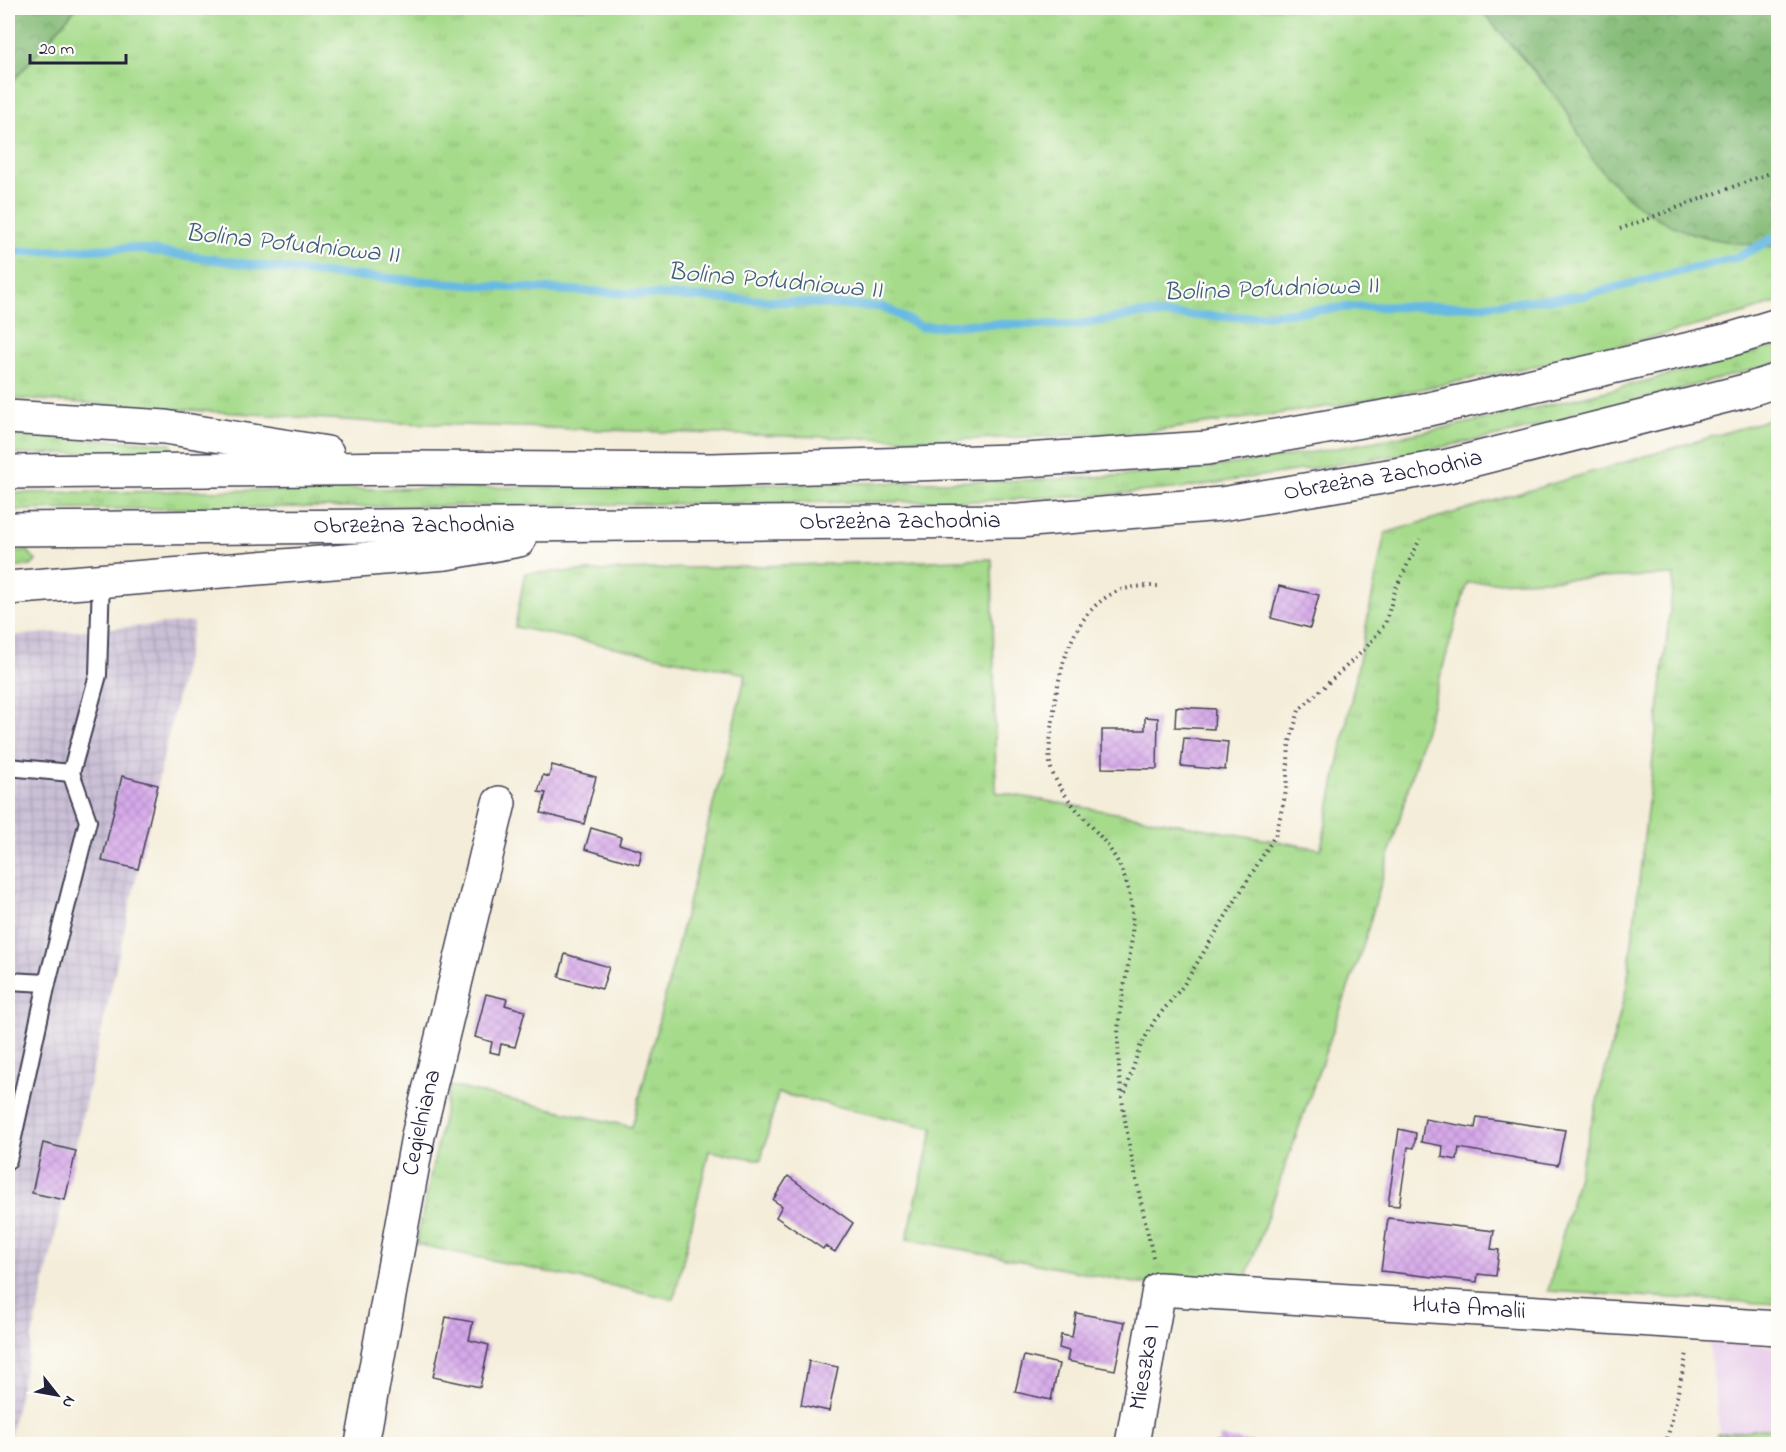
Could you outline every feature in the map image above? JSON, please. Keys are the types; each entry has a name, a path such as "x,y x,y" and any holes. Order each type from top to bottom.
{"street":[{"path":"8,472 417,468 736,469 1011,461 1207,448 1429,409 1729,340 1779,325"},
{"name":"Obrzeżna Zachodnia","path":"8,529 1019,521 1221,504 1449,466 1745,391 1779,380"},
{"path":"8,417 165,427 417,468"},
{"path":"8,588 446,553 619,523"},
{"name":"Cegielniana","path":"362,1444 430,1081 498,804"},
{"name":"Huta Amalii","path":"1160,1289 1779,1328"},
{"name":"Mieszka I","path":"1132,1444 1160,1289"}],"lane":[{"path":"8,1160 14,1102 88,821 71,773 98,675 101,579"},
{"path":"8,767 71,773"},
{"path":"8,981 47,983"}],"path":[{"path":"1620,229 1779,170"},
{"path":"1124,1096 1139,1049 1155,1020 1183,986 1276,834 1286,792 1289,745 1299,710 1366,648 1385,624 1396,588 1420,539"},
{"path":"1160,1289 1127,1125 1118,1039 1132,906 1118,860 1106,840 1066,796 1052,771 1050,745 1057,689 1065,658 1090,611 1109,594 1139,586 1161,586"},
{"path":"1666,1444 1687,1352 1681,1323"}],"shaded area":[{"path":"194,622 8,1444 8,636"},
{"path":"1709,1342 1778,1347 1778,1444 1721,1444"}],"green space":[{"path":"8,8 76,8 8,87"},
{"path":"76,8 1479,8 1561,103 1597,164 1751,245 1778,246 1778,302 1746,313 1564,360 1347,404 1147,432 949,440 748,435 374,422 8,398 8,87"},
{"path":"1479,8 1778,8 1778,246 1725,241 1701,236 1678,228 1636,204 1597,165 1560,102"},
{"path":"1778,345 1778,363 1517,432 1406,454 1183,488 1092,496 970,501 8,510 8,493 941,482 1056,479 1170,471 1297,455 1436,430 1642,382"},
{"path":"1778,417 1778,1304 1548,1291 1627,986 1674,575 1467,583 1363,946 1245,1280 1140,1284 907,1239 933,1128 778,1093 761,1160 709,1151 674,1299 416,1244 450,1086 632,1127 746,674 515,627 525,573 992,559 996,792 1321,849 1385,533"},
{"path":"8,435 169,443 172,446 170,451 162,452 8,454"},
{"path":"8,551 28,551 36,561 31,566 8,568"},
{"path":"1778,1427 1778,1444 1718,1444 1717,1434"}],"building":[{"path":"1279,586 1319,595 1310,628 1271,618"},
{"path":"1176,707 1215,709 1214,729 1175,727"},
{"path":"1145,717 1158,718 1157,769 1102,768 1102,730 1145,730"},
{"path":"1184,738 1228,742 1225,770 1181,766"},
{"path":"552,765 596,777 584,824 541,813 546,793 538,792 543,775 549,777"},
{"path":"122,776 158,785 138,869 102,861"},
{"path":"591,828 621,837 619,844 642,851 639,865 585,849"},
{"path":"565,954 609,967 602,989 559,977"},
{"path":"486,994 507,999 505,1005 525,1011 515,1047 501,1044 499,1054 490,1052 492,1042 475,1037"},
{"path":"1477,1117 1565,1130 1558,1165 1459,1148 1457,1160 1442,1157 1443,1146 1421,1142 1425,1119 1475,1128"},
{"path":"1399,1129 1416,1133 1414,1148 1408,1147 1399,1206 1388,1205"},
{"path":"43,1143 76,1151 65,1200 32,1193"},
{"path":"788,1176 853,1223 835,1252 825,1246 823,1249 776,1217 782,1206 773,1200"},
{"path":"1388,1218 1494,1231 1491,1249 1499,1250 1496,1276 1478,1274 1477,1282 1381,1271"},
{"path":"1076,1313 1125,1322 1115,1370 1067,1361 1069,1351 1059,1348 1061,1335 1072,1337"},
{"path":"446,1317 473,1322 469,1340 489,1345 480,1387 433,1377"},
{"path":"1024,1356 1059,1364 1051,1400 1015,1392"},
{"path":"809,1361 838,1367 829,1411 801,1405"},
{"path":"1220,1437 1252,1442 1252,1444 1218,1444"}],"waterway":[{"name":"Bolina Południowa II","path":"8,252 131,248 305,272 486,286 883,307 921,327 977,324 1076,325 1138,314 1242,317 1350,307 1476,306 1582,296 1738,257 1778,236"}]}
